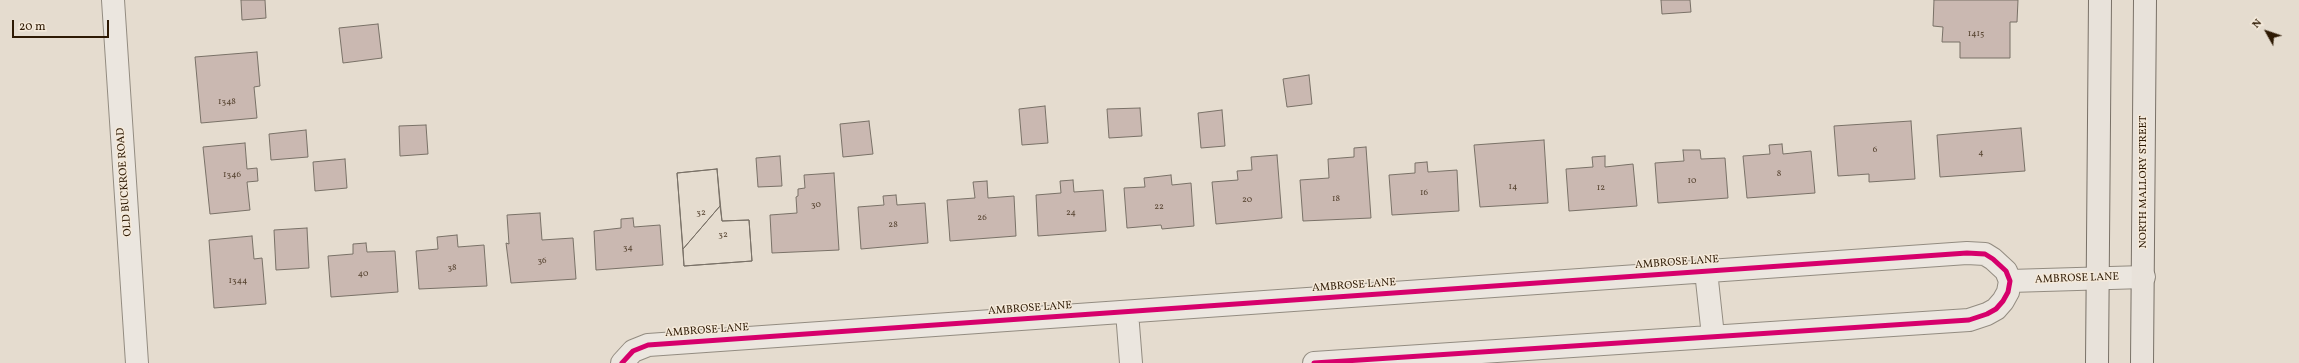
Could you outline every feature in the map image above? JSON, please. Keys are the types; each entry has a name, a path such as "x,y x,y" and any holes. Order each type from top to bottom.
{"main road":[{"path":"2097,363 2100,0"},
{"name":"NORTH MALLORY STREET","path":"2142,363 2144,277 2145,0"}],"street":[{"name":"OLD BUCKROE ROAD","path":"112,0 137,363"},
{"name":"AMBROSE LANE","path":"622,363 633,351 648,345 1977,253 1985,254 2000,264 2006,271 2010,281 2144,277"},
{"path":"1706,271 1713,336"},
{"path":"1314,363 1969,320 1988,314 2000,305 2008,292 2010,281"},
{"path":"1127,312 1130,363"}],"building":[{"path":"241,0 265,0 266,18 242,20"},
{"path":"1661,0 1690,0 1691,12 1662,14"},
{"path":"1934,0 2018,0 2017,22 2010,22 2010,58 1960,58 1960,42 1942,42 1943,27 1933,26"},
{"path":"378,24 382,58 343,63 339,28"},
{"path":"257,52 260,86 254,87 257,118 201,123 195,57"},
{"path":"1309,75 1312,104 1287,107 1283,79"},
{"path":"1045,106 1048,143 1022,145 1019,109"},
{"path":"1140,108 1142,136 1109,138 1107,109"},
{"path":"1222,110 1225,146 1201,148 1198,113"},
{"path":"869,121 873,154 843,157 840,124"},
{"path":"1911,121 1915,179 1869,182 1869,174 1838,176 1834,126"},
{"path":"426,125 428,154 400,156 399,126"},
{"path":"2021,128 2025,171 1940,177 1937,135"},
{"path":"306,130 308,157 271,160 269,134"},
{"path":"1544,140 1548,203 1480,207 1474,145"},
{"path":"245,143 247,169 257,168 258,181 247,182 250,210 210,214 203,147"},
{"path":"1782,144 1783,154 1811,151 1815,193 1747,198 1743,156 1770,154 1769,145"},
{"path":"1366,147 1371,218 1303,221 1300,180 1329,178 1328,159 1354,157 1354,148"},
{"path":"1683,150 1700,150 1701,159 1725,158 1728,198 1658,203 1655,163 1684,161"},
{"path":"1277,155 1282,218 1216,224 1212,182 1238,180 1237,171 1252,170 1251,157"},
{"path":"780,156 782,186 758,187 756,158"},
{"path":"1605,156 1605,167 1633,164 1637,206 1569,211 1566,169 1593,167 1592,157"},
{"path":"345,159 347,188 315,191 313,162"},
{"path":"1427,162 1428,172 1457,170 1459,211 1392,215 1389,175 1415,173 1415,163"},
{"path":"717,169 722,221 749,220 752,261 684,266 677,173"},
{"path":"717,169 720,206 683,249 677,173"},
{"path":"834,173 839,250 772,253 770,215 797,213 796,197 798,196 798,189 805,188 804,175"},
{"path":"1171,175 1172,185 1191,183 1194,226 1162,229 1161,225 1127,228 1124,188 1145,187 1144,178"},
{"path":"1073,180 1074,192 1103,190 1106,231 1038,236 1036,195 1061,193 1060,181"},
{"path":"987,181 988,198 1014,196 1016,236 950,241 947,200 975,198 973,182"},
{"path":"896,195 897,205 925,203 928,243 861,249 858,207 884,205 883,196"},
{"path":"720,206 722,221 749,220 752,261 684,266 683,249"},
{"path":"540,213 542,240 573,238 576,279 511,283 506,243 509,244 507,215"},
{"path":"633,218 634,227 660,225 663,265 596,270 594,231 621,228 621,219"},
{"path":"307,228 309,268 276,270 274,230"},
{"path":"457,235 458,247 484,245 487,286 419,289 416,251 438,249 437,237"},
{"path":"252,236 254,259 262,258 266,304 214,308 209,240"},
{"path":"366,243 367,252 395,251 398,292 331,297 328,256 353,254 353,244"}],"cycle path":[{"path":"622,363 633,351 648,345 1967,253 1985,254 1993,259 2006,271 2010,281 2008,292 1996,309 1987,314 1969,320 1314,363"}]}
